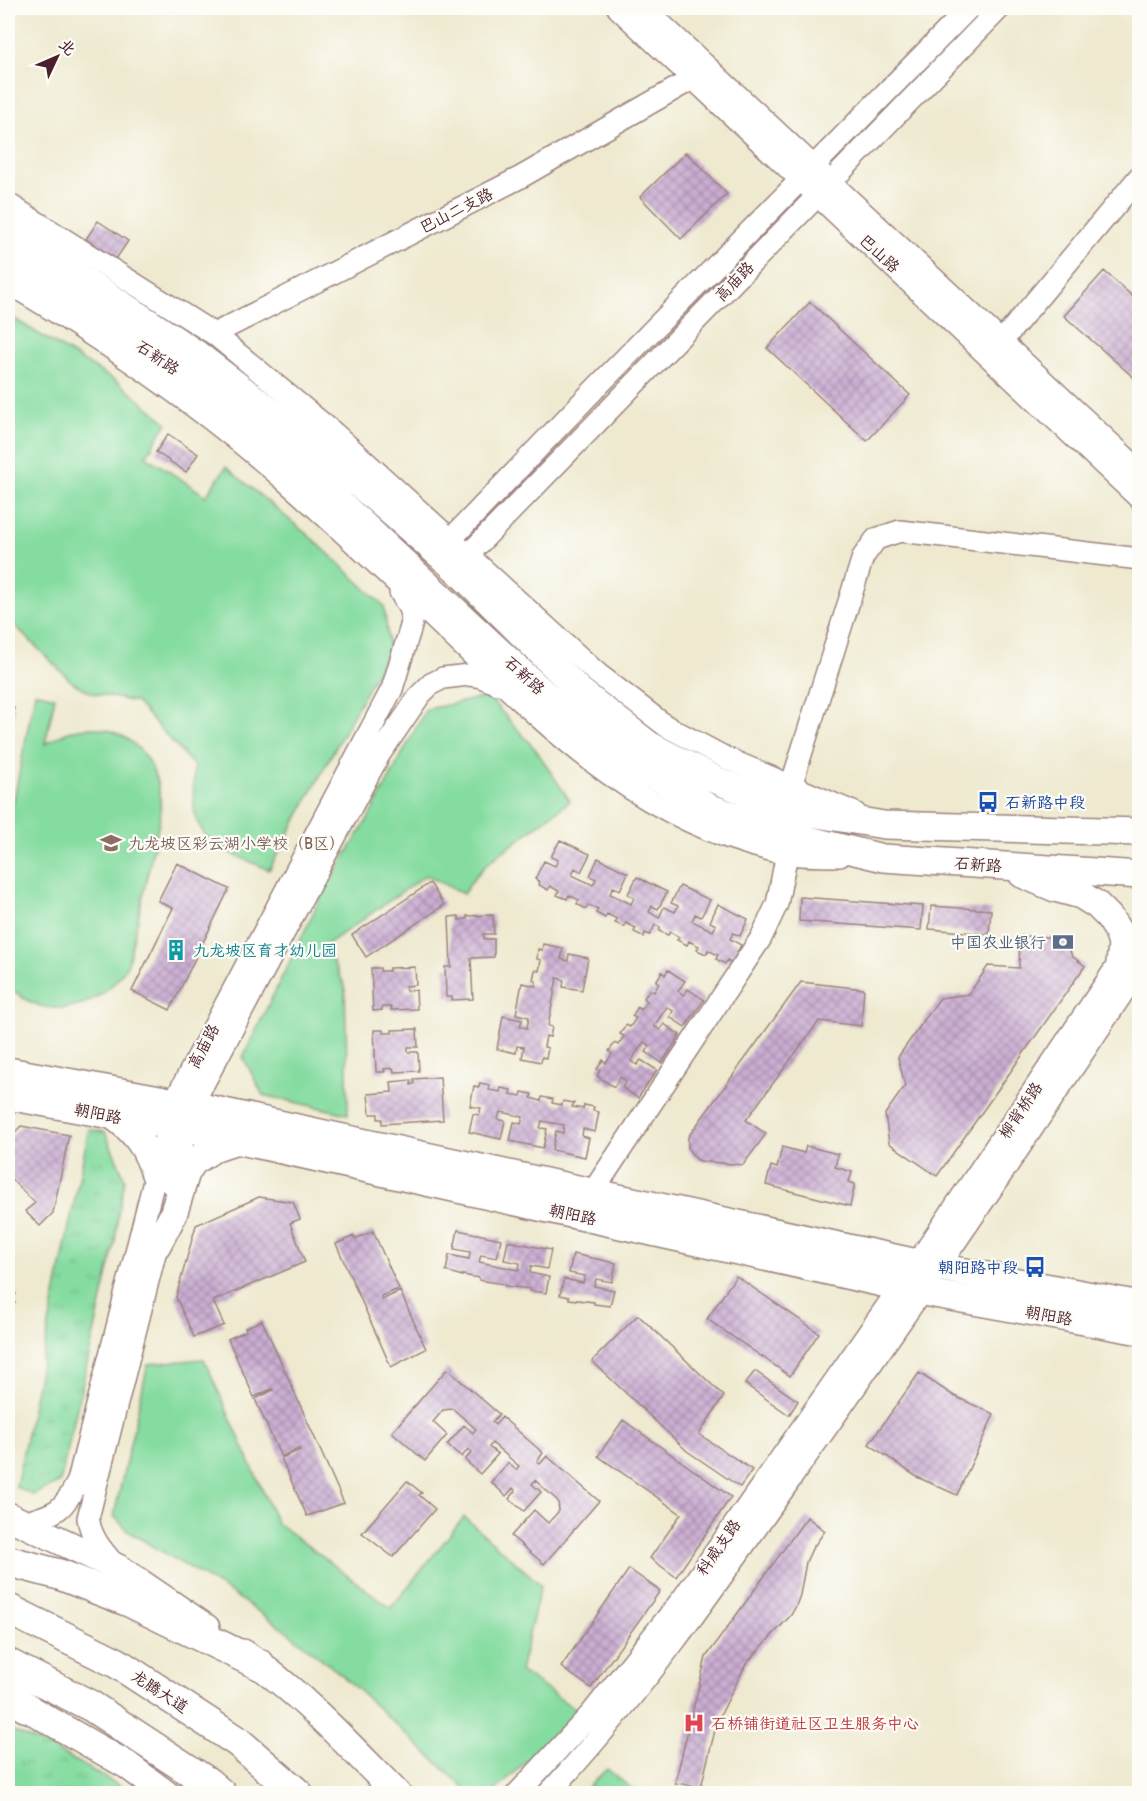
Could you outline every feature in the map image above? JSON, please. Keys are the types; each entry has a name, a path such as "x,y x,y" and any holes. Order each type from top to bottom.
{"highway":[{"path":"8,1561 61,1575 128,1601 260,1665"},
{"name":"龙腾大道","path":"8,1609 117,1663 238,1742 298,1794"},
{"path":"8,1665 91,1706 207,1782 221,1794"}],"main road":[{"name":"石新路","path":"8,230 195,353 318,448 455,568 582,693 649,745 716,780 792,810 884,825 1140,832"},
{"name":"石新路","path":"8,259 189,378 299,465 567,715 638,766 708,807 785,834 883,858 1140,875"},
{"path":"1001,865 1055,888 1081,895 1097,905 1118,931 1130,965"},
{"name":"朝阳路","path":"8,1071 180,1115 592,1193 927,1265 1140,1305"},
{"name":"朝阳路","path":"8,1096 115,1117 180,1115 237,1140 911,1289 1140,1331"},
{"path":"115,1117 130,1128 140,1140 149,1154 155,1174"},
{"path":"157,1245 173,1215 186,1173 193,1162 216,1147 237,1140"},
{"path":"15,1519 118,1568 260,1665 324,1719 389,1788"},
{"path":"14,1701 127,1765 166,1794"}],"street":[{"name":"巴山路","path":"618,8 694,78 807,172"},
{"name":"巴山路","path":"644,8 807,172 995,349 1137,491"},
{"name":"高庙路","path":"451,539 969,8"},
{"name":"高庙路","path":"468,555 1000,8"},
{"name":"巴山二支路","path":"214,334 521,177 694,78"},
{"path":"995,349 1140,176"},
{"path":"8,204 214,334 334,433 598,674 666,726 726,758 884,825"},
{"path":"8,283 71,321 178,394 288,483 506,687 580,754 612,778 653,803 698,826 770,850 883,858"},
{"name":"巴山路","path":"995,349 1140,471"},
{"path":"791,786 863,557 876,538 900,531 1140,559"},
{"name":"高庙路","path":"15,1519 50,1515 61,1509 78,1481 155,1174 180,1115 392,689 412,623 410,610 405,600 387,574"},
{"name":"高庙路","path":"118,1568 97,1544 90,1530 88,1518 157,1245 180,1115 379,755 420,695 431,684 443,678 469,675 506,687"},
{"path":"379,755 415,691 415,682 407,677 392,689"},
{"path":"592,1193 761,938 777,904 787,853"},
{"name":"柳背桥路","path":"911,1289 1130,965 1140,933"},
{"name":"科威支路","path":"517,1794 591,1714 683,1598 911,1289"},
{"name":"科威支路","path":"548,1794 608,1728 700,1609 911,1289"}],"green space":[{"path":"8,315 119,383 167,423 146,456 206,496 226,467 315,541 384,606 389,649 269,870 225,850 206,835 195,814 194,766 136,702 92,693 73,683 8,619"},
{"path":"35,692 55,697 45,744 65,733 79,729 98,729 115,733 130,741 142,752 157,782 160,800 160,818 128,963 118,979 90,1001 56,1008 38,1005 22,997 8,984 8,830"},
{"path":"485,697 492,701 536,750 570,801 489,862 463,894 426,875 325,946 345,986 348,1114 263,1095 243,1057 325,889 368,819 425,711"},
{"path":"89,1129 105,1132 125,1179 115,1242 60,1482 33,1495 16,1487"},
{"path":"204,1359 277,1523 391,1608 464,1517 541,1585 520,1671 578,1711 493,1793 469,1792 343,1676 288,1632 231,1593 129,1532 114,1516 148,1364"},
{"path":"8,1729 60,1752 132,1793 8,1793"},
{"path":"607,1769 636,1792 582,1793"}],"building":[{"path":"686,152 727,194 681,239 640,197"},
{"path":"98,221 128,241 116,259 86,239"},
{"path":"1104,271 1140,303 1140,383 1064,316"},
{"path":"810,302 910,395 867,441 767,348"},
{"path":"168,434 198,454 186,472 156,452"},
{"path":"8,707 14,708 9,733 8,733"},
{"path":"560,840 590,854 581,872 575,868 572,875 593,885 596,879 590,876 598,858 628,873 620,890 613,887 610,894 631,904 634,898 628,894 637,877 667,892 658,909 652,906 649,912 659,918 664,907 675,912 678,906 671,903 680,886 710,900 701,917 695,914 692,921 713,931 716,925 710,922 718,904 748,919 740,936 733,933 730,939 741,945 732,963 727,960 725,964 716,959 718,955 708,950 706,954 697,950 699,946 689,941 687,945 677,940 679,937 670,932 668,935 659,931 660,927 655,925 650,935 645,933 644,937 634,932 636,928 626,923 624,927 615,923 617,919 607,914 605,918 596,913 598,909 588,905 586,909 577,904 579,900 569,895 567,899 557,895 559,891 550,886 548,890 539,885 540,882 535,879 544,861 555,866 558,860 551,857"},
{"name":"九龙坡区育才幼儿园","path":"177,863 229,889 170,1010 132,991 173,908 158,901"},
{"path":"430,883 444,905 366,957 352,935"},
{"path":"800,897 923,906 921,930 799,921"},
{"path":"931,906 991,910 989,934 929,929"},
{"path":"493,915 494,934 483,934 484,939 494,939 494,957 471,958 473,999 452,1000 452,997 446,997 445,967 451,967 449,917 459,916 459,920 467,919 467,916"},
{"path":"1020,936 1068,938 1072,956 1085,966 937,1176 889,1143 885,1114 905,1086 898,1057 940,998 969,994 988,966 1019,968"},
{"path":"543,944 563,948 561,959 568,961 569,954 588,958 582,990 563,987 564,980 557,978 548,1026 552,1027 550,1037 546,1036 544,1047 548,1048 546,1058 542,1057 541,1062 522,1058 524,1047 517,1046 516,1053 497,1049 503,1016 522,1020 520,1027 527,1028 529,1017 516,1014 522,983 536,986 536,981 533,980 535,970 539,971 541,960 537,959 538,949 542,950"},
{"path":"415,967 416,985 405,986 406,991 416,990 417,1009 391,1010 391,1007 382,1007 382,1010 373,1011 371,968 389,971 389,968"},
{"path":"668,970 685,981 678,991 684,995 688,989 704,1000 685,1027 670,1017 673,1011 667,1007 654,1026 660,1030 664,1024 680,1035 662,1063 646,1052 650,1046 644,1042 631,1061 637,1065 641,1060 657,1070 638,1098 622,1087 626,1081 620,1077 614,1087 597,1076 600,1071 597,1069 603,1060 606,1063 612,1054 609,1051 615,1043 618,1045 624,1036 620,1034 626,1025 630,1027 636,1018 632,1016 638,1007 641,1010 647,1001 644,998 650,990 654,992 659,983 656,981 662,972 665,975"},
{"path":"801,982 864,989 861,1026 819,1021 746,1120 766,1134 743,1165 696,1159 688,1149 688,1137"},
{"path":"417,1029 418,1047 408,1047 408,1052 418,1052 419,1071 394,1072 393,1068 384,1069 385,1072 376,1072 374,1030 392,1033 392,1030"},
{"path":"440,1077 443,1120 382,1124 382,1119 378,1119 378,1114 370,1114 368,1094 392,1092 391,1082 411,1080 411,1085 414,1084 414,1079"},
{"path":"480,1083 490,1085 489,1090 500,1092 501,1088 511,1090 510,1094 521,1096 522,1092 532,1094 531,1098 541,1101 542,1097 553,1099 552,1103 562,1105 563,1101 574,1103 572,1107 583,1109 584,1105 594,1107 593,1111 599,1112 595,1132 583,1129 582,1136 589,1138 585,1157 552,1150 556,1131 563,1133 564,1125 542,1121 540,1128 547,1129 543,1148 510,1141 514,1122 521,1124 523,1117 511,1114 500,1112 498,1119 505,1121 501,1139 469,1132 473,1114 479,1115 481,1108 470,1106 474,1086 479,1087"},
{"path":"21,1126 69,1135 53,1213 40,1226 25,1211 35,1203 8,1176 8,1139"},
{"path":"806,1146 838,1154 835,1167 852,1172 849,1182 855,1184 850,1206 766,1185 771,1166 777,1168 782,1147 804,1153"},
{"path":"259,1197 293,1202 300,1219 290,1223 305,1262 213,1301 224,1325 194,1337 176,1297 196,1225"},
{"path":"458,1230 501,1239 497,1258 481,1255 479,1262 519,1270 520,1263 504,1260 508,1241 551,1250 547,1269 531,1266 530,1273 549,1277 546,1293 504,1286 505,1284 446,1271 449,1255 469,1259 470,1252 454,1249"},
{"path":"373,1231 399,1289 381,1296 382,1300 400,1291 426,1349 391,1367 336,1244"},
{"path":"573,1254 616,1263 612,1282 596,1279 594,1286 614,1290 610,1306 569,1299 569,1297 560,1295 564,1279 583,1283 585,1276 569,1273"},
{"path":"736,1276 819,1333 790,1376 707,1319"},
{"path":"9,1288 16,1294 11,1299 15,1303 8,1310 8,1290"},
{"path":"638,1315 724,1396 699,1434 752,1470 740,1487 687,1451 592,1361"},
{"path":"262,1320 344,1503 307,1516 281,1458 300,1450 299,1448 281,1457 255,1399 273,1390 254,1397 228,1339"},
{"path":"447,1369 499,1414 492,1422 495,1425 502,1417 543,1453 537,1461 540,1464 547,1456 599,1501 544,1564 511,1536 534,1510 548,1523 559,1511 558,1501 535,1480 532,1484 541,1492 524,1511 509,1499 516,1491 513,1488 506,1496 491,1482 508,1463 516,1470 519,1466 492,1443 489,1447 498,1454 480,1474 465,1460 472,1452 468,1449 462,1457 447,1445 464,1425 473,1433 476,1429 453,1409 443,1410 433,1422 447,1435 425,1461 392,1432"},
{"path":"755,1371 798,1401 789,1415 745,1384"},
{"path":"919,1373 954,1396 994,1414 957,1495 917,1477 869,1444"},
{"path":"623,1420 731,1497 676,1577 650,1558 681,1514 598,1456"},
{"path":"407,1481 422,1493 419,1495 435,1509 393,1557 362,1533"},
{"path":"807,1517 825,1531 806,1562 796,1606 791,1615 746,1664 717,1722 701,1787 675,1783 706,1657"},
{"path":"629,1569 660,1591 591,1688 561,1667"}],"place":[{"name":"石新路中段","path":"988,802"},
{"name":"九龙坡区彩云湖小学校（B区）","path":"111,843"},
{"name":"中国农业银行","path":"1063,942"},
{"name":"九龙坡区育才幼儿园","path":"176,950"},
{"name":"朝阳路中段","path":"1035,1267"},
{"name":"石桥铺街道社区卫生服务中心","path":"694,1723"}]}
